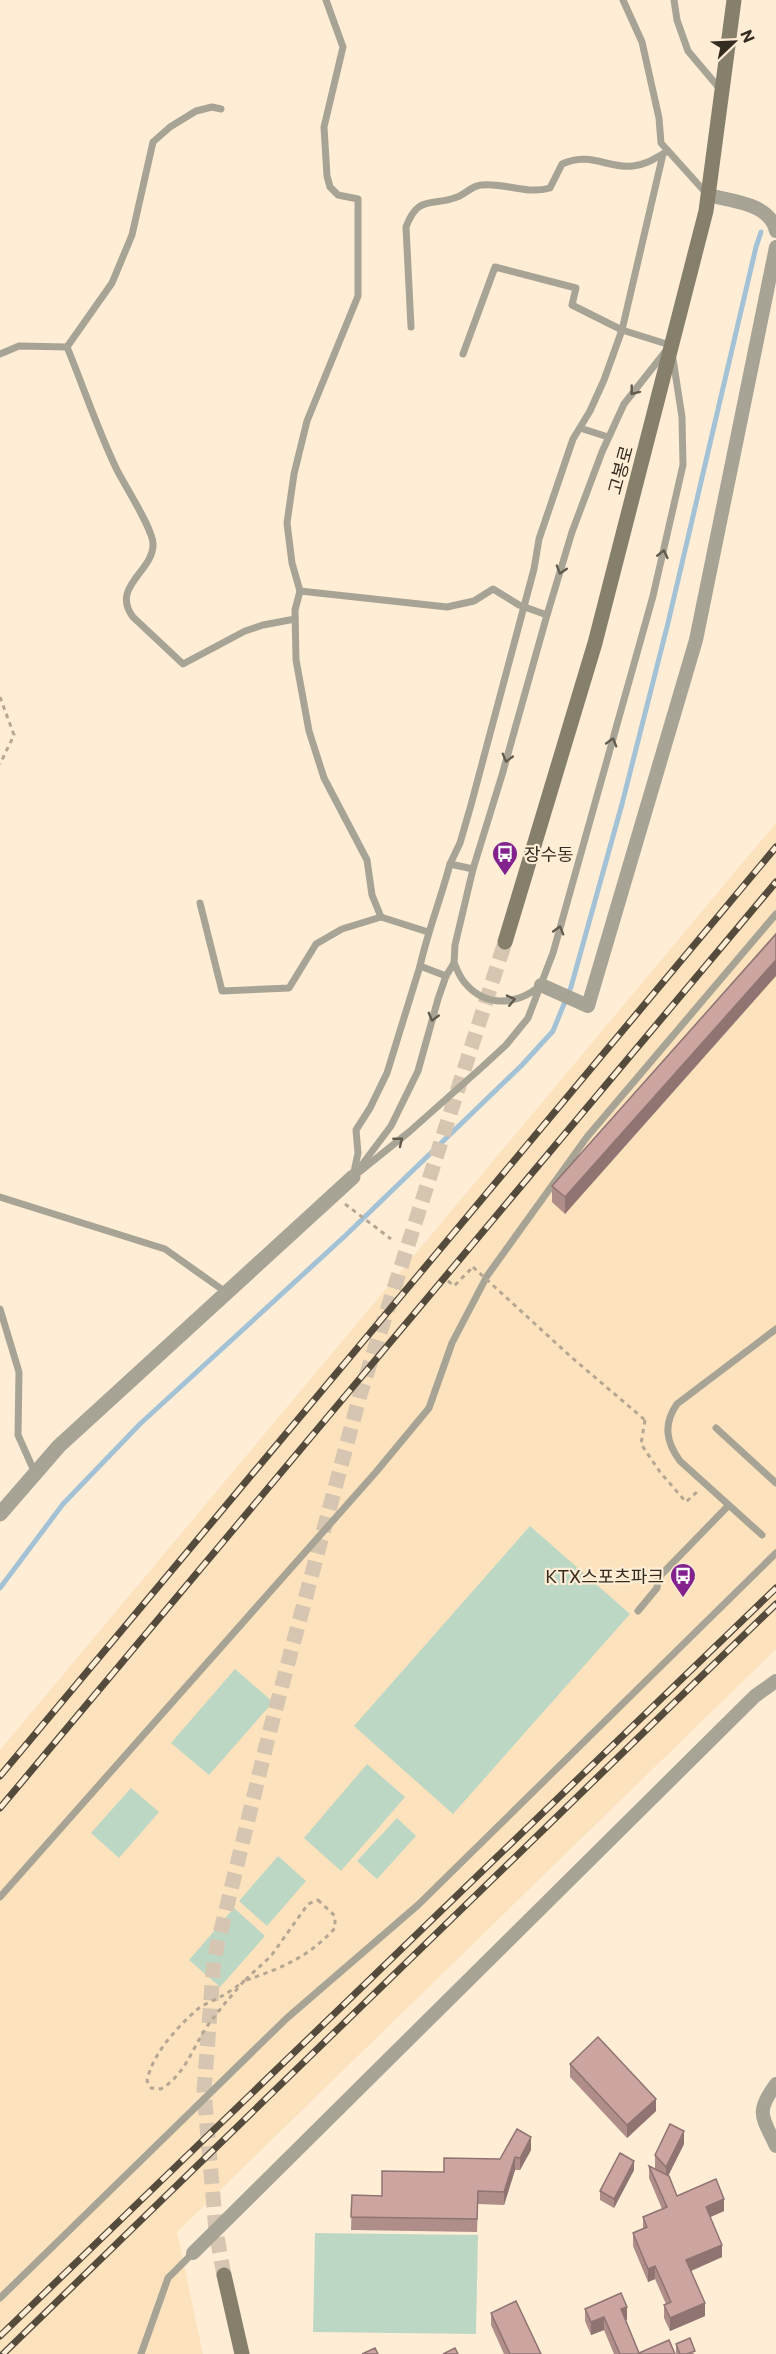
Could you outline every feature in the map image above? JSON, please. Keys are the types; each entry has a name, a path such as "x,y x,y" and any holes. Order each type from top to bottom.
{"main road":[{"name":"고봉로","path":"505,942 595,643 706,212 734,0"},
{"path":"224,2275 242,2354"}],"street":[{"path":"708,195 760,209 770,216 776,231"},
{"path":"546,988 588,1006 696,640 776,247"},
{"path":"0,1514 59,1446 228,1294 353,1177"},
{"path":"193,2253 755,1696 776,1681"},
{"path":"776,2084 764,2101 762,2114 776,2146"}],"lane":[{"path":"326,0 343,47 324,127 327,176 330,187 338,195 358,199 358,296 307,420 294,474 287,522 292,564 300,591 295,619 296,660 309,731 324,778 367,860 372,895 381,916"},
{"path":"623,0 642,42 659,118 661,144 708,195"},
{"path":"674,0 677,20 688,51 722,91"},
{"path":"68,347 112,283 132,235 153,142 170,127 196,111 212,107 221,109"},
{"path":"411,327 406,227 411,212 427,202 454,199 463,195 471,187 483,184 538,192 550,188 562,164 573,159 586,158 631,166 651,161 666,152"},
{"path":"353,1177 358,1153 356,1130 368,1113 387,1073 420,966 428,932 437,912 450,864 460,843 525,607 539,539 573,439 604,380 622,330 666,152"},
{"path":"463,354 495,267 576,288 572,305 622,330 670,345"},
{"path":"353,1177 391,1126 418,1071 446,976 454,963 455,945 473,869 547,615 572,532 608,437 624,404 670,345"},
{"path":"353,1177 409,1132 506,1045 528,1018 546,988 553,953 653,596 683,465 682,417 670,345"},
{"path":"0,354 19,346 68,347"},
{"path":"68,347 116,468 154,544 149,558 132,582 126,600 126,609 183,664 245,631 295,619"},
{"path":"580,428 608,437"},
{"path":"300,591 447,607 474,601 493,590 525,607 547,615"},
{"path":"450,864 473,869"},
{"path":"200,903 222,991 289,988 316,944 342,929 381,916 428,932"},
{"path":"0,1897 376,1472 429,1408 452,1343 486,1276 587,1137 776,914"},
{"path":"454,963 464,982 476,994 502,1002 546,988"},
{"path":"420,966 446,976"},
{"path":"0,1197 165,1249 228,1294"},
{"path":"0,1309 19,1372 18,1435 35,1473"},
{"path":"762,1535 680,1461 672,1450 667,1432 671,1412 684,1398 776,1329"},
{"path":"716,1428 776,1483"},
{"path":"638,1611 657,1588 658,1578 728,1506"},
{"path":"0,2298 288,2018 418,1905 776,1553"},
{"path":"141,2354 168,2278 193,2253"}],"path":[{"path":"0,698 14,735 0,764"},
{"path":"355,1211 391,1239"},
{"path":"448,1281 454,1286 473,1267 570,1356 645,1420 640,1444 686,1502 705,1484"},
{"path":"244,1981 223,1996 200,2007 165,2045 149,2072 147,2081 151,2088 161,2089 173,2082 189,2061 206,2028 244,1981 281,1968 310,1953 334,1928 335,1916 318,1900 308,1904 271,1956 244,1981"}],"shaded area":[{"path":"776,823 776,1649 177,2232 203,2354 0,2354 0,1750"}],"green space":[{"path":"530,1526 630,1614 453,1814 354,1726"},
{"path":"235,1669 273,1702 209,1775 171,1743"},
{"path":"367,1764 405,1797 341,1871 304,1838"},
{"path":"131,1788 159,1812 119,1858 91,1833"},
{"path":"397,1818 416,1836 377,1879 357,1861"},
{"path":"278,1856 306,1881 267,1926 239,1901"},
{"path":"234,1908 265,1936 220,1987 189,1960"},
{"path":"315,2233 478,2235 476,2334 313,2332"}],"building":[{"path":"776,934 776,960 565,1197 552,1186"},
{"path":"598,2037 656,2099 627,2125 570,2064"},
{"path":"670,2124 684,2131 666,2167 655,2155"},
{"path":"517,2129 531,2137 520,2158 515,2157 504,2192 478,2191 477,2219 351,2217 352,2195 382,2196 382,2171 444,2172 444,2158 500,2159"},
{"path":"620,2153 634,2161 614,2199 600,2191"},
{"path":"649,2166 669,2176 677,2196 716,2179 724,2199 706,2207 722,2245 686,2260 705,2303 670,2318 664,2305 671,2302 655,2266 648,2269 633,2233 647,2227 643,2217 667,2207"},
{"path":"621,2293 627,2307 621,2309 639,2353 669,2340 675,2354 620,2354 604,2317 591,2322 585,2309"},
{"path":"516,2301 541,2354 510,2354 491,2313"},
{"path":"690,2338 695,2351 680,2354 676,2344"},
{"path":"375,2348 378,2354 362,2354"},
{"path":"455,2348 458,2354 443,2354"}],"waterway":[{"path":"0,1588 63,1504 140,1424 346,1235 522,1065 553,1031 571,987 622,804 668,623 761,232"}],"tunnel":[{"path":"224,2275 216,2231 204,2091 214,1959 270,1730 360,1395 505,942"}],"railway":[{"path":"0,1776 776,847"},
{"path":"0,1808 776,882"},
{"path":"0,2336 776,1588"},
{"path":"3,2354 776,1604"}],"place":[{"name":"장수동","path":"505,877"},
{"name":"KTX스포츠파크","path":"683,1599"}]}
